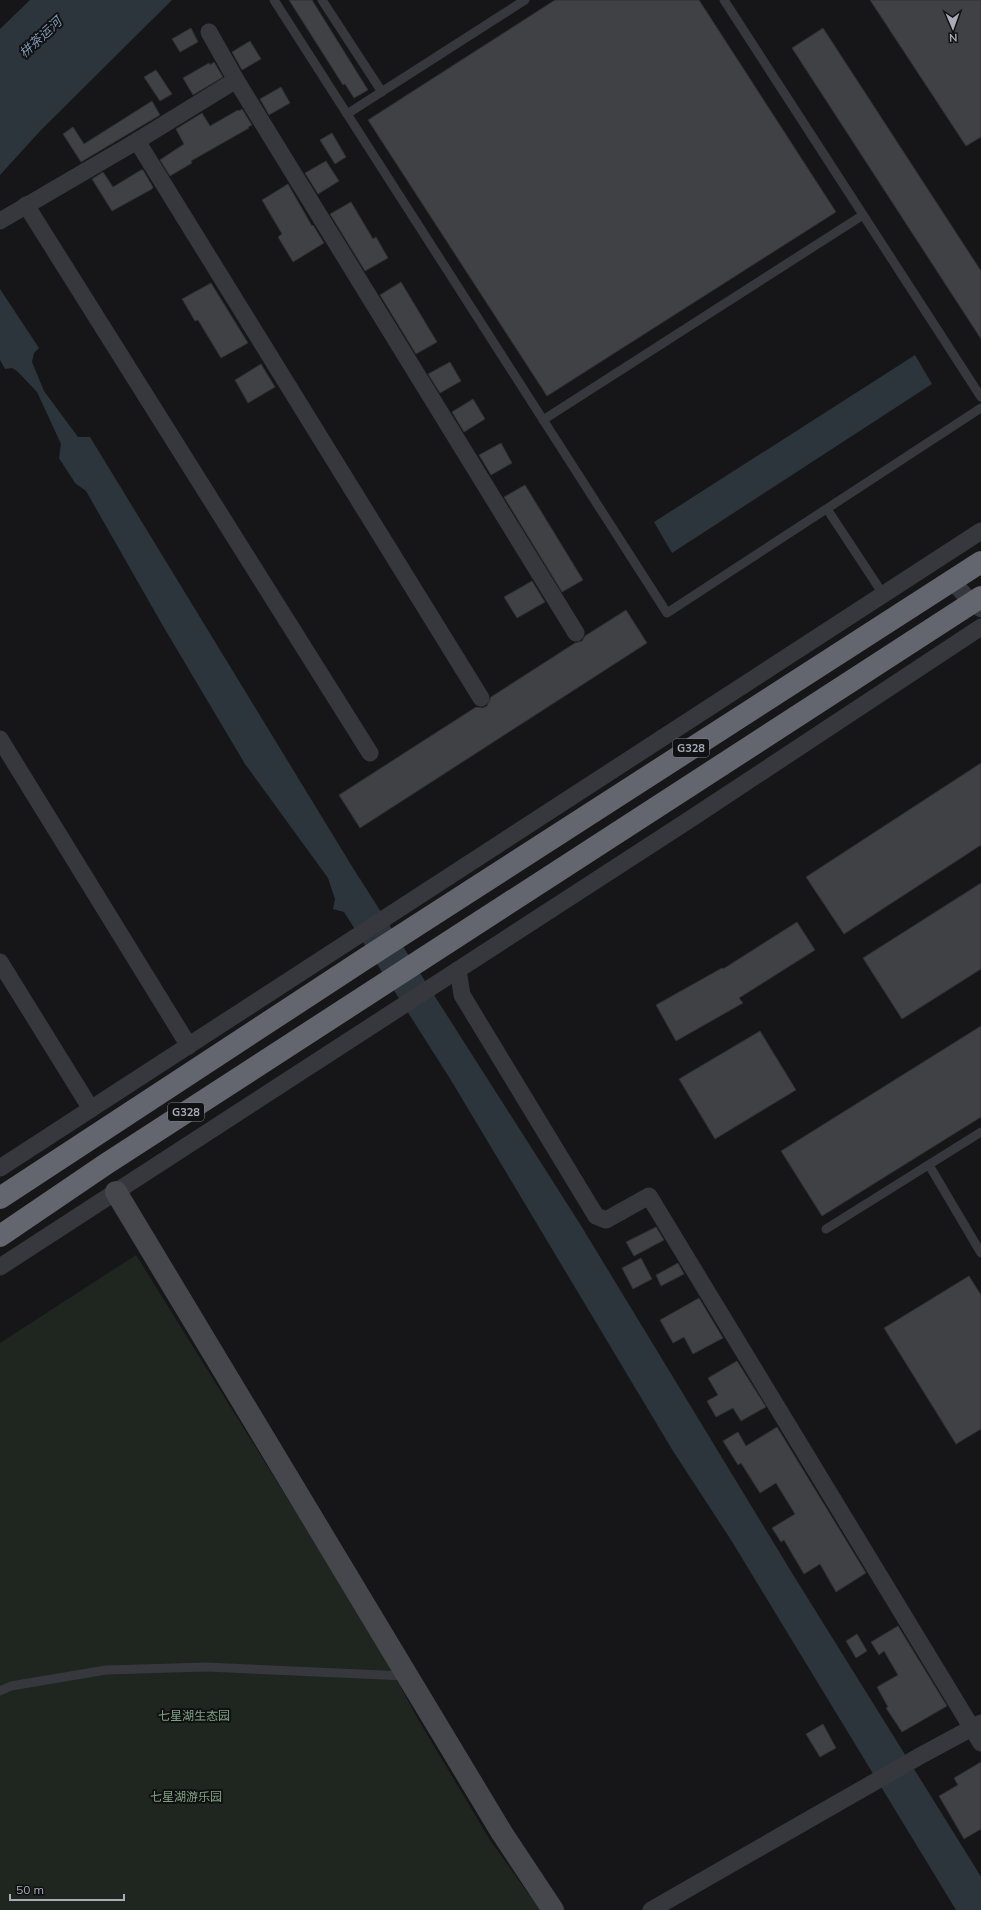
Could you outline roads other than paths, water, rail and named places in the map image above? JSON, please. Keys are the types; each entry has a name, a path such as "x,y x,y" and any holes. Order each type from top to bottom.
{"highway":[{"name":"G328","path":"0,1198 363,960 981,562"},
{"name":"G328","path":"0,1236 106,1164 373,991 978,603"}],"street":[{"path":"209,32 236,80 576,633"},
{"path":"0,221 137,141 236,80"},
{"path":"137,141 481,698"},
{"path":"26,205 370,753"},
{"path":"0,1168 981,531"},
{"path":"952,581 978,603"},
{"path":"883,594 897,616"},
{"path":"0,1267 440,982 981,627"},
{"path":"0,739 188,1046"},
{"path":"0,962 91,1109"},
{"path":"458,970 462,994 596,1216 606,1220 648,1196 844,1515 976,1726 981,1743"},
{"path":"116,1192 502,1833 552,1910"},
{"path":"651,1910 918,1757 976,1726"}],"lane":[{"path":"274,0 667,613 981,408"},
{"path":"322,0 382,92"},
{"path":"347,114 525,0"},
{"path":"724,0 981,397"},
{"path":"543,420 863,215"},
{"path":"827,509 883,594"},
{"path":"826,1229 981,1132"},
{"path":"929,1165 981,1253"},
{"path":"0,1690 11,1686 114,1670 206,1667 408,1676"}],"water":[{"name":"栟茶运河","path":"30,0 172,0 41,130 0,175 0,29"},
{"path":"0,289 39,348 34,353 32,362 44,391 78,437 90,437 353,868 580,1224 792,1573 975,1867 981,1877 981,1910 956,1910 731,1540 673,1451 449,1077 344,912 333,909 335,899 328,878 245,764 163,626 86,491 75,483 59,458 61,444 37,392 17,371 12,368 5,369 0,360"},
{"path":"915,355 932,384 672,553 654,522"}],"park label":[{"name":"七星湖生态园","path":"194,1716"},
{"name":"七星湖游乐园","path":"186,1797"}]}
